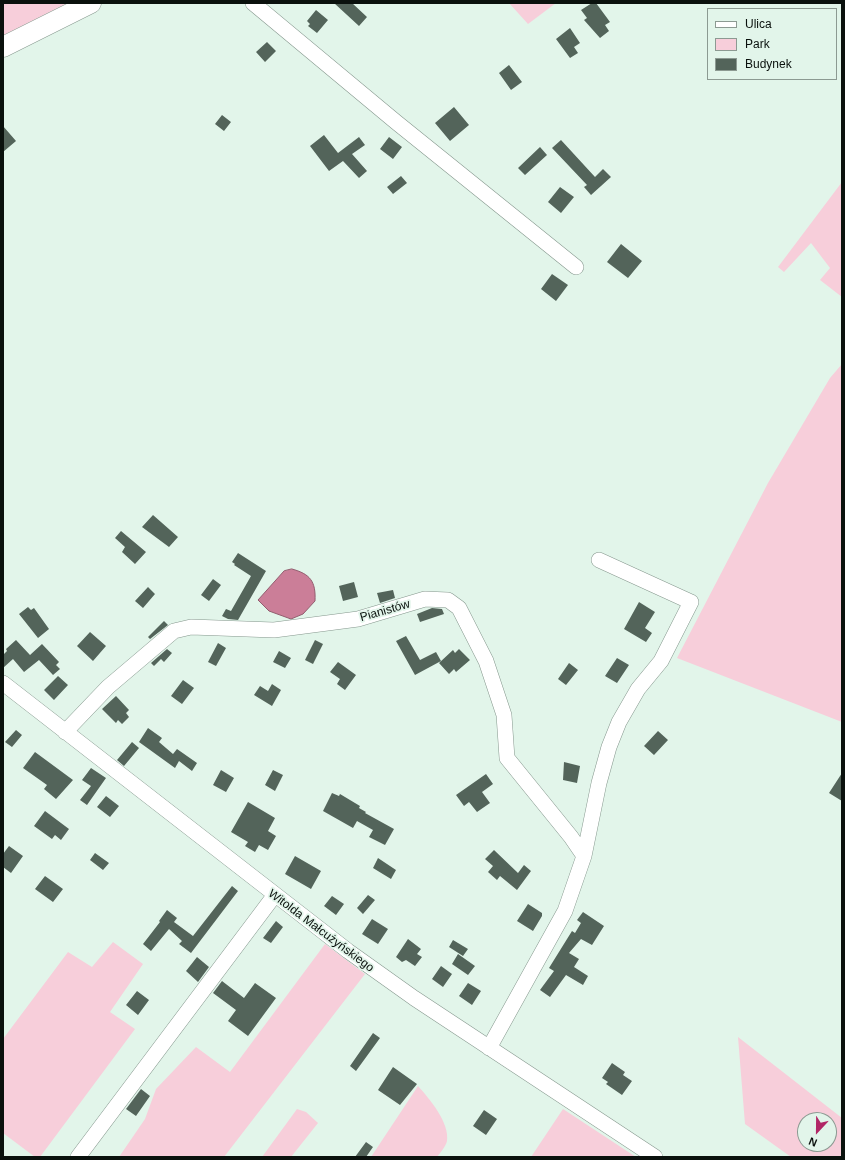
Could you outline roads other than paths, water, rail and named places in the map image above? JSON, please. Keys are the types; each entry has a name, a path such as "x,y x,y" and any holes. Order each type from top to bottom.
{"main road":[{"path":"3,47 91,3"}],"street":[{"path":"253,3 396,122 576,267"},
{"path":"489,1048 565,911 584,856 599,783 609,747 619,722 638,689 661,661 691,602 599,560"},
{"name":"Pianistów","path":"65,732 108,687 153,647 174,631 191,627 274,630 358,619 425,599 448,600 459,608 486,661 504,715 507,758 571,837 584,856"},
{"name":"Witolda Małcużyńskiego","path":"3,683 274,896 390,981 650,1156"},
{"path":"78,1157 274,896"}]}
